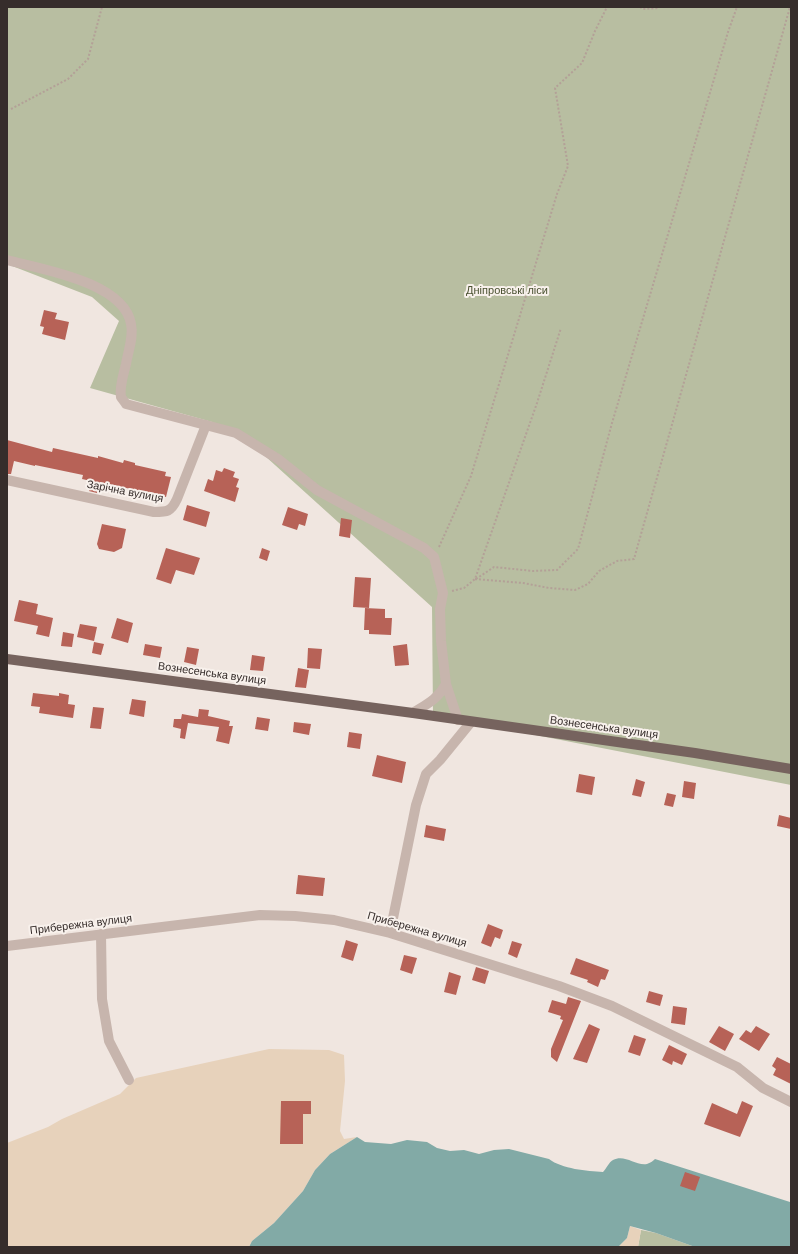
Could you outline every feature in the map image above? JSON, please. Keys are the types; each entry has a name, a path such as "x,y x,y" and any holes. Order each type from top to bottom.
{"main road":[{"name":"Вознесенська вулиця","path":"7,659 413,713 695,753 791,769"}],"street":[{"path":"7,260 79,279 100,289 116,300 126,312 131,323 132,333 121,387 121,397 126,404 236,434 278,459 318,490 424,548 434,557 443,593 440,609 441,642 446,684 458,720"},
{"name":"Зарічна вулиця","path":"7,480 154,512 166,512 173,507 177,499 206,425"},
{"path":"413,713 433,701 441,693 446,684"},
{"path":"390,933 416,805 426,774 440,760 471,722"},
{"name":"Прибережна вулиця","path":"7,946 260,915 295,916 334,920 390,933 559,986 612,1006 738,1067 763,1088 791,1102"},
{"path":"101,934 102,999 110,1041 129,1080"}],"path":[{"path":"11,109 68,79 88,59 102,7"},
{"path":"434,557 471,476 555,202 568,166 554,88 582,63 607,7"},
{"path":"640,7 643,9 658,7"},
{"path":"443,593 464,588 494,567 533,571 557,570 578,549 622,392 728,32 737,7"},
{"path":"475,579 523,583 549,588 575,590 588,584 599,571 617,561 634,559 790,7"},
{"path":"475,579 537,403 561,328"}],"green space":[{"name":"Дніпровські ліси","path":"7,7 791,7 791,785 433,715 432,607 244,437 212,422 90,388 119,321 92,297 7,264"},
{"path":"641,1230 656,1233 695,1247 638,1247"}],"sand":[{"path":"269,1049 329,1050 344,1055 345,1081 340,1131 344,1139 357,1137 330,1154 315,1170 303,1191 274,1223 252,1241 249,1247 7,1247 7,1143 48,1127 62,1119 120,1094 136,1078"},
{"path":"630,1226 641,1230 638,1247 618,1247 627,1238"}],"water":[{"path":"357,1137 365,1142 391,1144 407,1140 427,1142 437,1148 450,1151 464,1150 479,1154 494,1150 509,1149 549,1159 568,1167 597,1172 603,1172 613,1160 617,1159 622,1158 638,1163 648,1164 655,1159 790,1202 791,1247 695,1247 656,1233 630,1226 627,1238 618,1247 249,1247 252,1241 274,1223 303,1191 315,1170 330,1154"}],"building":[{"path":"44,310 57,313 55,319 69,322 65,340 42,334 44,327 40,326"},
{"path":"7,440 52,452 53,448 98,458 98,456 123,463 124,460 135,463 135,465 166,472 165,476 171,477 166,497 100,482 97,493 89,491 91,481 82,479 83,475 14,461 11,474 7,474"},
{"path":"224,468 235,472 233,477 239,479 236,487 239,488 235,502 204,491 208,479 213,481 216,470 222,472"},
{"path":"187,505 210,512 206,527 183,520"},
{"path":"288,507 308,514 305,526 299,524 297,530 282,525"},
{"path":"341,518 352,520 350,538 339,536"},
{"path":"102,524 126,529 122,548 114,552 99,549 97,544"},
{"path":"166,548 200,558 194,575 176,570 171,584 156,579"},
{"path":"262,548 270,551 267,561 259,558"},
{"path":"355,577 371,578 369,608 353,607"},
{"path":"19,600 38,604 36,614 53,618 49,637 36,634 38,626 14,621"},
{"path":"365,608 385,609 385,618 392,618 391,635 369,634 369,630 364,630"},
{"path":"117,618 133,623 128,643 111,638"},
{"path":"80,624 97,627 94,641 77,637"},
{"path":"63,632 74,634 72,647 61,646"},
{"path":"94,642 104,644 101,655 92,653"},
{"path":"145,644 162,647 160,658 143,655"},
{"path":"407,644 409,665 395,666 393,646"},
{"path":"187,647 199,649 196,665 184,662"},
{"path":"308,648 322,649 320,669 307,668"},
{"path":"252,655 265,657 263,671 250,670"},
{"path":"298,668 309,670 306,688 295,687"},
{"path":"33,693 59,696 59,693 69,695 68,704 75,705 73,718 39,713 40,707 31,706"},
{"path":"132,699 146,701 144,717 129,714"},
{"path":"93,707 104,708 101,729 90,728"},
{"path":"199,709 209,710 208,716 230,721 229,726 233,726 229,744 216,741 219,727 188,723 185,739 180,738 181,729 173,727 174,719 181,719 182,714 198,717"},
{"path":"257,717 270,719 268,731 255,729"},
{"path":"294,722 311,724 309,735 293,732"},
{"path":"349,732 362,734 360,749 347,747"},
{"path":"377,755 406,762 402,783 372,776"},
{"path":"579,774 595,777 592,795 576,792"},
{"path":"636,779 645,782 641,797 632,795"},
{"path":"684,781 696,783 694,799 682,797"},
{"path":"667,793 676,795 673,807 664,805"},
{"path":"779,815 791,818 791,829 777,826"},
{"path":"426,825 446,829 444,841 424,837"},
{"path":"298,875 325,878 323,896 296,894"},
{"path":"488,924 503,930 500,939 495,937 491,947 481,943"},
{"path":"346,940 358,944 353,961 341,957"},
{"path":"512,941 522,944 517,958 508,954"},
{"path":"404,955 417,958 412,974 400,970"},
{"path":"576,958 609,970 605,980 601,979 598,987 587,982 588,980 570,974"},
{"path":"476,967 489,971 485,984 472,980"},
{"path":"449,972 461,976 456,995 444,992"},
{"path":"649,991 663,995 660,1006 646,1002"},
{"path":"568,997 581,1001 557,1062 551,1057 551,1049 563,1020 560,1019 561,1016 548,1012 552,1000 566,1004"},
{"path":"673,1006 687,1008 685,1025 671,1023"},
{"path":"589,1024 600,1029 587,1063 573,1059"},
{"path":"719,1026 734,1034 725,1051 709,1042"},
{"path":"756,1026 770,1034 759,1051 739,1039 746,1030 751,1033"},
{"path":"634,1035 646,1039 640,1056 628,1052"},
{"path":"669,1045 687,1054 682,1065 673,1061 672,1065 662,1060"},
{"path":"777,1057 791,1064 791,1084 773,1075 776,1069 772,1066"},
{"path":"281,1101 311,1101 311,1114 303,1114 303,1144 280,1144"},
{"path":"742,1101 753,1106 740,1137 704,1124 712,1103 737,1114"},
{"path":"685,1172 700,1177 695,1191 680,1186"}]}
